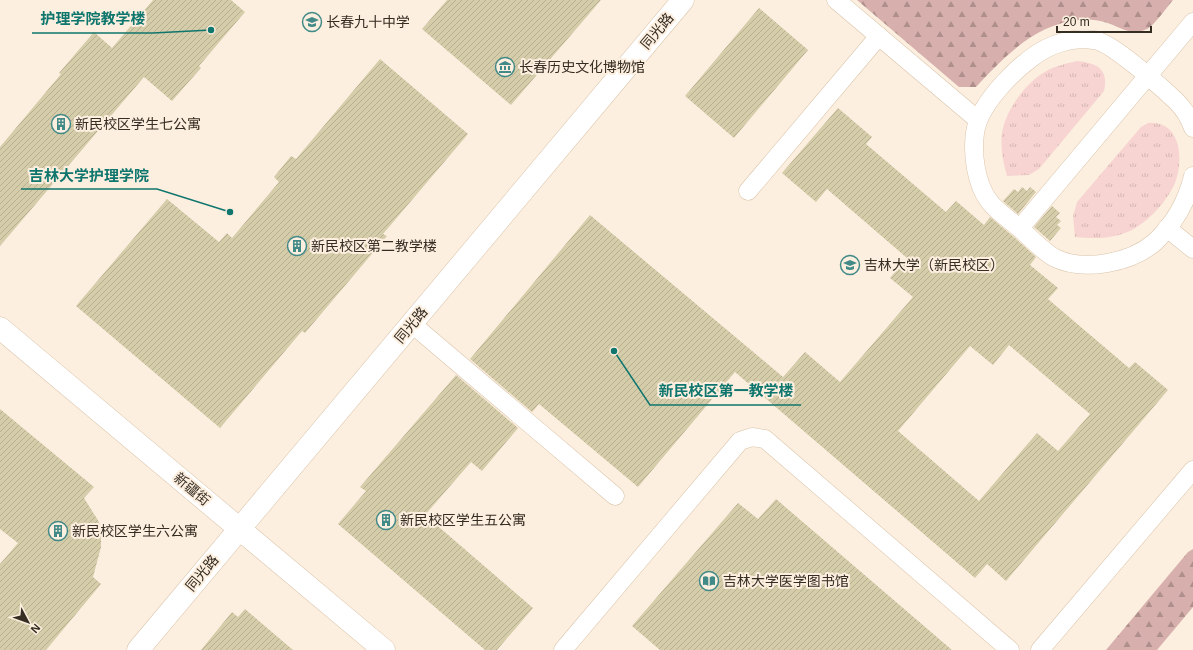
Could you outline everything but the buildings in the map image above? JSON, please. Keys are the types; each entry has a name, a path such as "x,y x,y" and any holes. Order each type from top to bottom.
{"street":[{"name":"同光路","path":"138,650 684,0"},
{"name":"新疆街","path":"0,328 384,650"}],"lane":[{"path":"836,0 978,120"},
{"path":"1020,228 1193,22"},
{"path":"748,191 879,36"},
{"path":"1193,128 1177,102 1117,52 1096,40 1072,39 1052,45 1026,62 1004,82 986,106 978,120 975,134 974,159 980,182 989,202 1054,257 1080,265 1106,264 1129,256 1153,243 1167,228 1180,210 1190,189 1193,176"},
{"path":"1167,228 1193,249"},
{"path":"412,324 615,496"},
{"path":"563,650 740,441 752,437 765,439 1010,650"},
{"path":"1040,650 1193,470"}],"green space":[{"path":"857,0 1173,0 1150,27 1141,31 1135,32 1125,30 1104,22 1089,20 1064,23 1049,28 1022,43 998,64 976,87 959,87"},
{"path":"1077,61 1090,63 1100,68 1105,77 1104,91 1039,169 1029,175 1007,176 1002,155 1001,139 1004,125 1011,109 1027,86 1044,72"},
{"path":"1148,123 1159,124 1167,128 1177,143 1179,153 1178,174 1172,190 1157,210 1139,226 1132,230 1104,238 1075,237 1073,216 1077,202 1141,127"},
{"path":"1193,549 1193,607 1157,650 1106,650 1188,552"}],"place":[{"name":"长春九十中学","path":"312,22"},
{"name":"护理学院教学楼","path":"211,30"},
{"name":"长春历史文化博物馆","path":"505,67"},
{"name":"新民校区学生七公寓","path":"61,124"},
{"name":"吉林大学护理学院","path":"230,212"},
{"name":"新民校区第二教学楼","path":"297,246"},
{"name":"吉林大学（新民校区）","path":"850,265"},
{"name":"新民校区第一教学楼","path":"614,351"},
{"name":"新民校区学生五公寓","path":"386,520"},
{"name":"新民校区学生六公寓","path":"58,531"},
{"name":"吉林大学医学图书馆","path":"709,581"}]}
